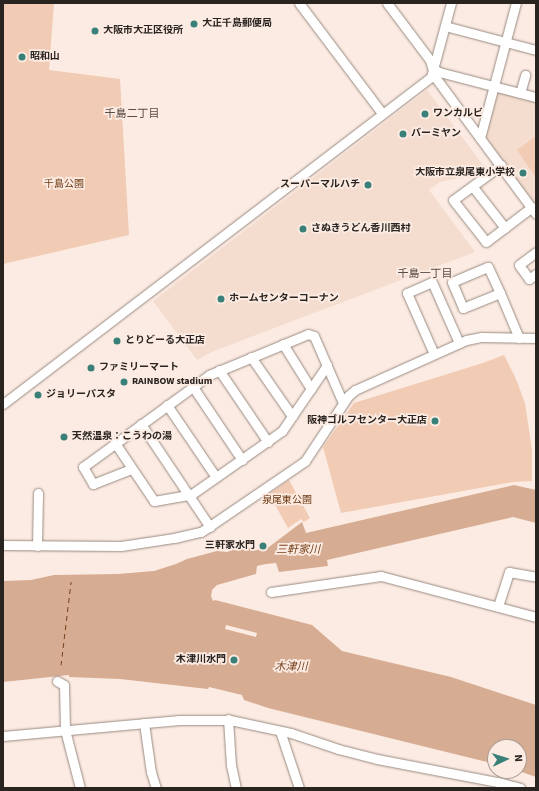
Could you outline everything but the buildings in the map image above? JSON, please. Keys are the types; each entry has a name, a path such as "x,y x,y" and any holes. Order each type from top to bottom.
{"street":[{"path":"299,3 382,113"},
{"path":"387,3 430,60 434,68 435,78 501,165 534,211 505,228 486,242 454,200 501,165"},
{"path":"3,404 431,76 451,3"},
{"path":"480,138 516,3"},
{"path":"445,26 536,50"},
{"path":"434,68 439,72 536,97"},
{"path":"520,93 525,75"},
{"path":"473,187 505,228"},
{"path":"536,252 519,265 529,279 536,274"},
{"path":"500,293 463,308 452,282 488,266 500,293 519,338"},
{"path":"434,354 407,293 432,282 459,342"},
{"path":"131,469 93,484 83,467 192,387 219,370 312,334 344,403"},
{"path":"3,545 121,546 174,538 201,532 305,461 348,396 362,385 459,342 481,337 536,338"},
{"path":"283,344 311,389"},
{"path":"251,357 292,416"},
{"path":"115,443 131,469 154,501 188,495 216,478 268,442 286,427 327,365"},
{"path":"219,370 268,442"},
{"path":"192,387 242,460"},
{"path":"167,406 216,478"},
{"path":"141,424 210,527"},
{"path":"37,546 38,493"},
{"path":"498,606 509,572 536,577"},
{"path":"271,592 381,576 536,616"},
{"path":"57,681 64,685 65,730 80,788"},
{"path":"3,736 179,720 228,720 291,733 365,756 498,782 520,788"},
{"path":"228,720 231,765 236,788"},
{"path":"144,723 151,772 156,788"},
{"path":"280,731 299,788"}],"shaded area":[{"path":"427,90 486,169 480,174 440,182 429,190 475,252 214,351 197,360 153,301"},
{"name":"大阪市立泉尾東小学校","path":"500,91 536,100 536,208 484,138 496,93"}],"green space":[{"name":"千島公園","path":"3,3 54,3 49,70 120,79 129,235 3,264"},
{"path":"536,136 536,178 517,150"},
{"name":"阪神ゴルフセンター大正店","path":"504,355 516,379 525,403 532,450 532,481 513,482 341,513 323,447 354,403 483,363"},
{"name":"泉尾東公園","path":"289,480 310,518 304,522 301,519 288,528 269,494"}],"water":[{"path":"514,485 536,490 536,523 513,517 327,560 328,566 279,572 276,563 257,566 256,574 217,585 212,590 211,596 213,601 215,600 312,625 342,651 451,677 536,705 536,777 527,774 527,739 487,739 487,762 268,708 244,700 242,695 209,687 208,689 120,679 69,677 69,675 3,682 3,581 31,580 54,575 118,574 154,571 187,559 217,551 227,552 248,545 253,551 269,547 302,522 306,533","holes":["226,625 257,633 256,637 225,629"]}],"ferry route":[{"path":"61,665 71,582"}],"place":[{"name":"大正千島郵便局","path":"194,24"},
{"name":"大阪市大正区役所","path":"95,31"},
{"name":"昭和山","path":"22,57"},
{"name":"ワンカルビ","path":"425,114"},
{"name":"バーミヤン","path":"403,134"},
{"name":"大阪市立泉尾東小学校","path":"523,173"},
{"name":"スーパーマルハチ","path":"368,185"},
{"name":"さぬきうどん香川西村","path":"303,229"},
{"name":"ホームセンターコーナン","path":"221,299"},
{"name":"とりどーる大正店","path":"117,341"},
{"name":"ファミリーマート","path":"91,368"},
{"name":"RAINBOW stadium","path":"124,382"},
{"name":"ジョリーパスタ","path":"38,395"},
{"name":"阪神ゴルフセンター大正店","path":"435,421"},
{"name":"天然温泉：こうわの湯","path":"64,437"},
{"name":"三軒家水門","path":"263,546"},
{"name":"木津川水門","path":"234,660"}],"district":[{"name":"千島二丁目","path":"132,114"},
{"name":"千島一丁目","path":"425,274"}],"water label":[{"name":"三軒家川","path":"298,550"},
{"name":"木津川","path":"291,667"}]}
